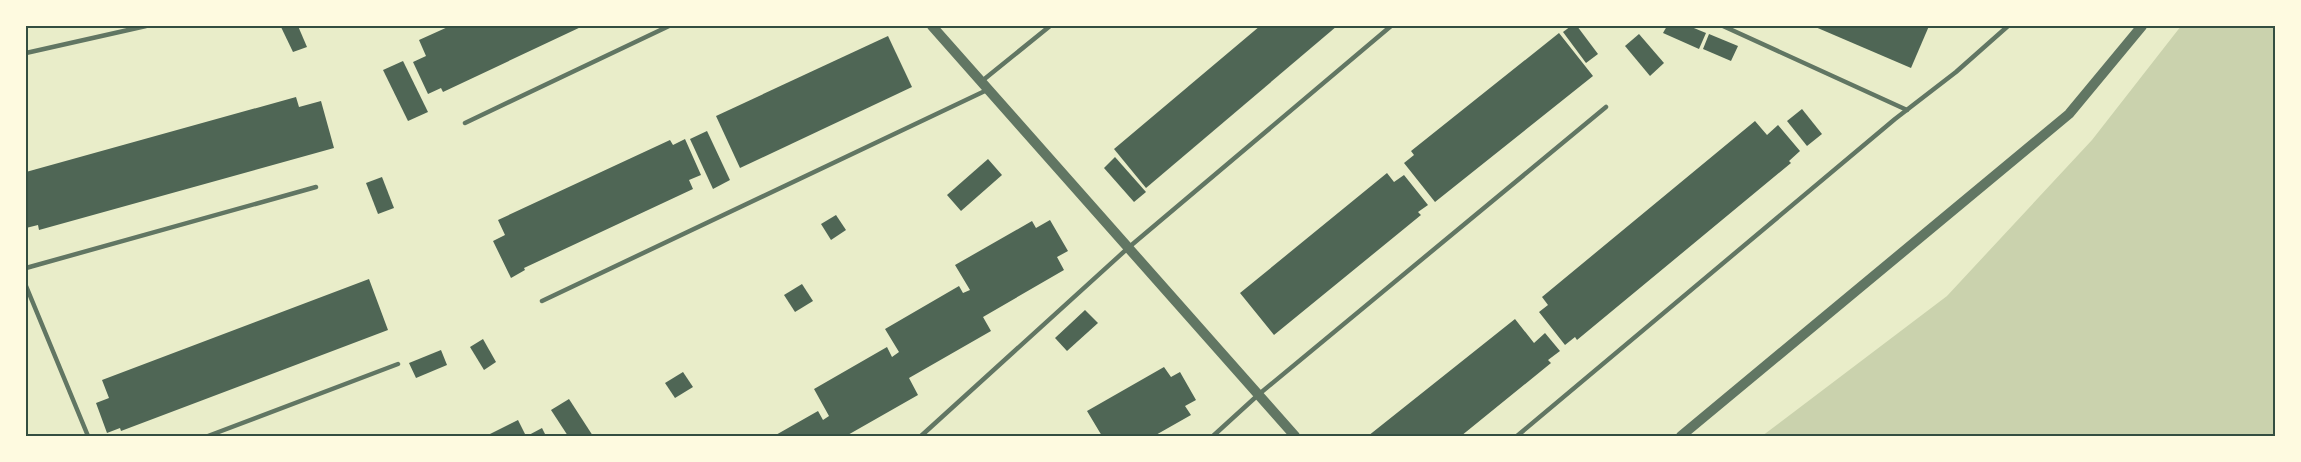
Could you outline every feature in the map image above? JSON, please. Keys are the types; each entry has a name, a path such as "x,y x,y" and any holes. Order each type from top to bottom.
{"street":[{"path":"932,26 1295,436"},
{"path":"1681,436 2069,114 2142,26"}],"lane":[{"path":"26,53 146,26"},
{"path":"465,123 669,26"},
{"path":"542,301 985,85 1050,26"},
{"path":"921,436 1128,248 1391,26"},
{"path":"1723,26 1907,110"},
{"path":"1517,436 1907,110 1956,72 2008,26"},
{"path":"1213,436 1258,395 1606,107"},
{"path":"26,268 316,186"},
{"path":"26,286 88,436"},
{"path":"208,436 398,364"}],"green space":[{"path":"2181,26 2275,26 2275,436 1762,436 1947,296 2092,140"}],"building":[{"path":"298,26 307,47 293,52 281,27"},
{"path":"450,26 583,26 443,92 441,88 428,94 413,62 426,56 419,40"},
{"path":"1260,26 1337,26 1146,188 1114,149"},
{"path":"1571,26 1577,26 1598,54 1586,63 1563,32"},
{"path":"1667,26 1689,26 1706,33 1699,49 1663,33"},
{"path":"1813,26 1929,26 1911,68"},
{"path":"1559,33 1593,76 1435,202 1404,163 1414,155 1411,151"},
{"path":"1639,34 1664,63 1650,76 1625,46"},
{"path":"1709,34 1738,46 1731,61 1703,49"},
{"path":"888,36 912,87 740,168 716,116"},
{"path":"403,61 428,112 408,121 383,70"},
{"path":"296,97 299,107 321,101 334,148 39,230 38,225 26,228 26,193 28,192 26,172"},
{"path":"1802,109 1822,134 1807,146 1787,121"},
{"path":"1755,121 1767,135 1778,125 1800,151 1789,161 1791,163 1577,340 1575,337 1565,345 1539,312 1548,305 1542,297"},
{"path":"707,131 730,180 713,189 690,139"},
{"path":"685,139 701,175 689,180 693,189 524,268 525,270 511,278 493,241 505,235 498,220 670,140 673,145"},
{"path":"1115,157 1146,192 1134,202 1104,168"},
{"path":"988,159 1002,175 961,211 947,195"},
{"path":"1387,173 1394,182 1404,175 1428,205 1418,212 1421,215 1274,335 1240,293"},
{"path":"382,177 394,208 378,214 366,183"},
{"path":"836,215 846,230 831,240 821,224"},
{"path":"1050,220 1068,251 1057,257 1064,270 983,317 991,331 909,378 918,395 846,436 774,436 818,411 823,420 829,416 814,389 887,347 892,357 899,352 885,329 959,286 963,293 970,290 955,265 1032,221 1036,228"},
{"path":"369,279 388,330 121,431 120,428 107,433 96,403 109,398 102,380"},
{"path":"802,284 813,301 795,312 784,295"},
{"path":"1085,310 1098,323 1067,351 1055,338"},
{"path":"1515,319 1534,343 1545,333 1560,351 1548,360 1551,363 1461,436 1368,436"},
{"path":"483,339 496,362 484,370 470,347"},
{"path":"441,350 447,365 416,378 409,363"},
{"path":"1164,367 1171,377 1180,372 1196,400 1185,406 1191,415 1154,436 1102,436 1087,411"},
{"path":"683,372 693,387 675,398 665,383"},
{"path":"569,399 593,436 568,436 551,410"},
{"path":"518,420 526,436 486,436"},
{"path":"542,428 546,436 527,436"}]}
